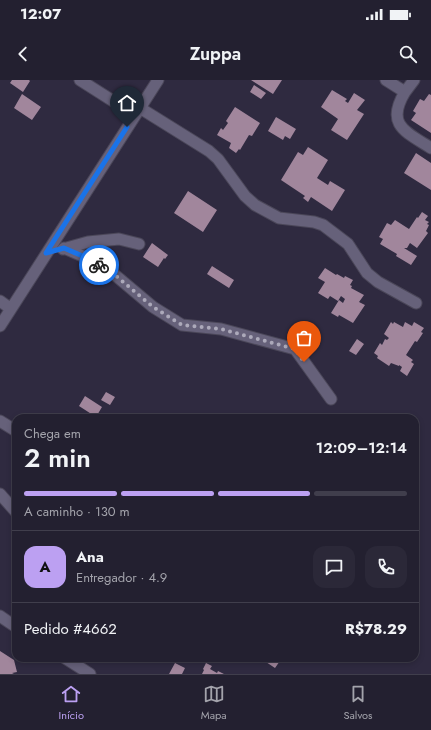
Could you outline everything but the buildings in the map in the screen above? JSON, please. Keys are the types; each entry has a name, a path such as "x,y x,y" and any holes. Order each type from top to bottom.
{"street":[{"path":"80,80 208,151 218,159 245,196 255,205 279,218 314,222 323,225 348,244 367,273 378,282 416,304"},
{"path":"0,326 158,80"},
{"path":"386,80 405,92"},
{"path":"414,80 399,102 396,110 398,122 404,130 431,148"},
{"path":"46,253 88,242 119,239 139,244"},
{"path":"64,248 94,261 115,275 153,307 182,325 221,329 295,349 331,399"},
{"path":"0,301 11,309"},
{"path":"0,421 12,428"},
{"path":"0,494 12,508"},
{"path":"0,616 12,624"},
{"path":"71,662 90,674"}],"way so far":[{"path":"99,265 115,275 153,307 182,325 221,329 295,349 304,362"}],"route":[{"path":"99,265 94,261 64,248 46,253 127,127"}]}
